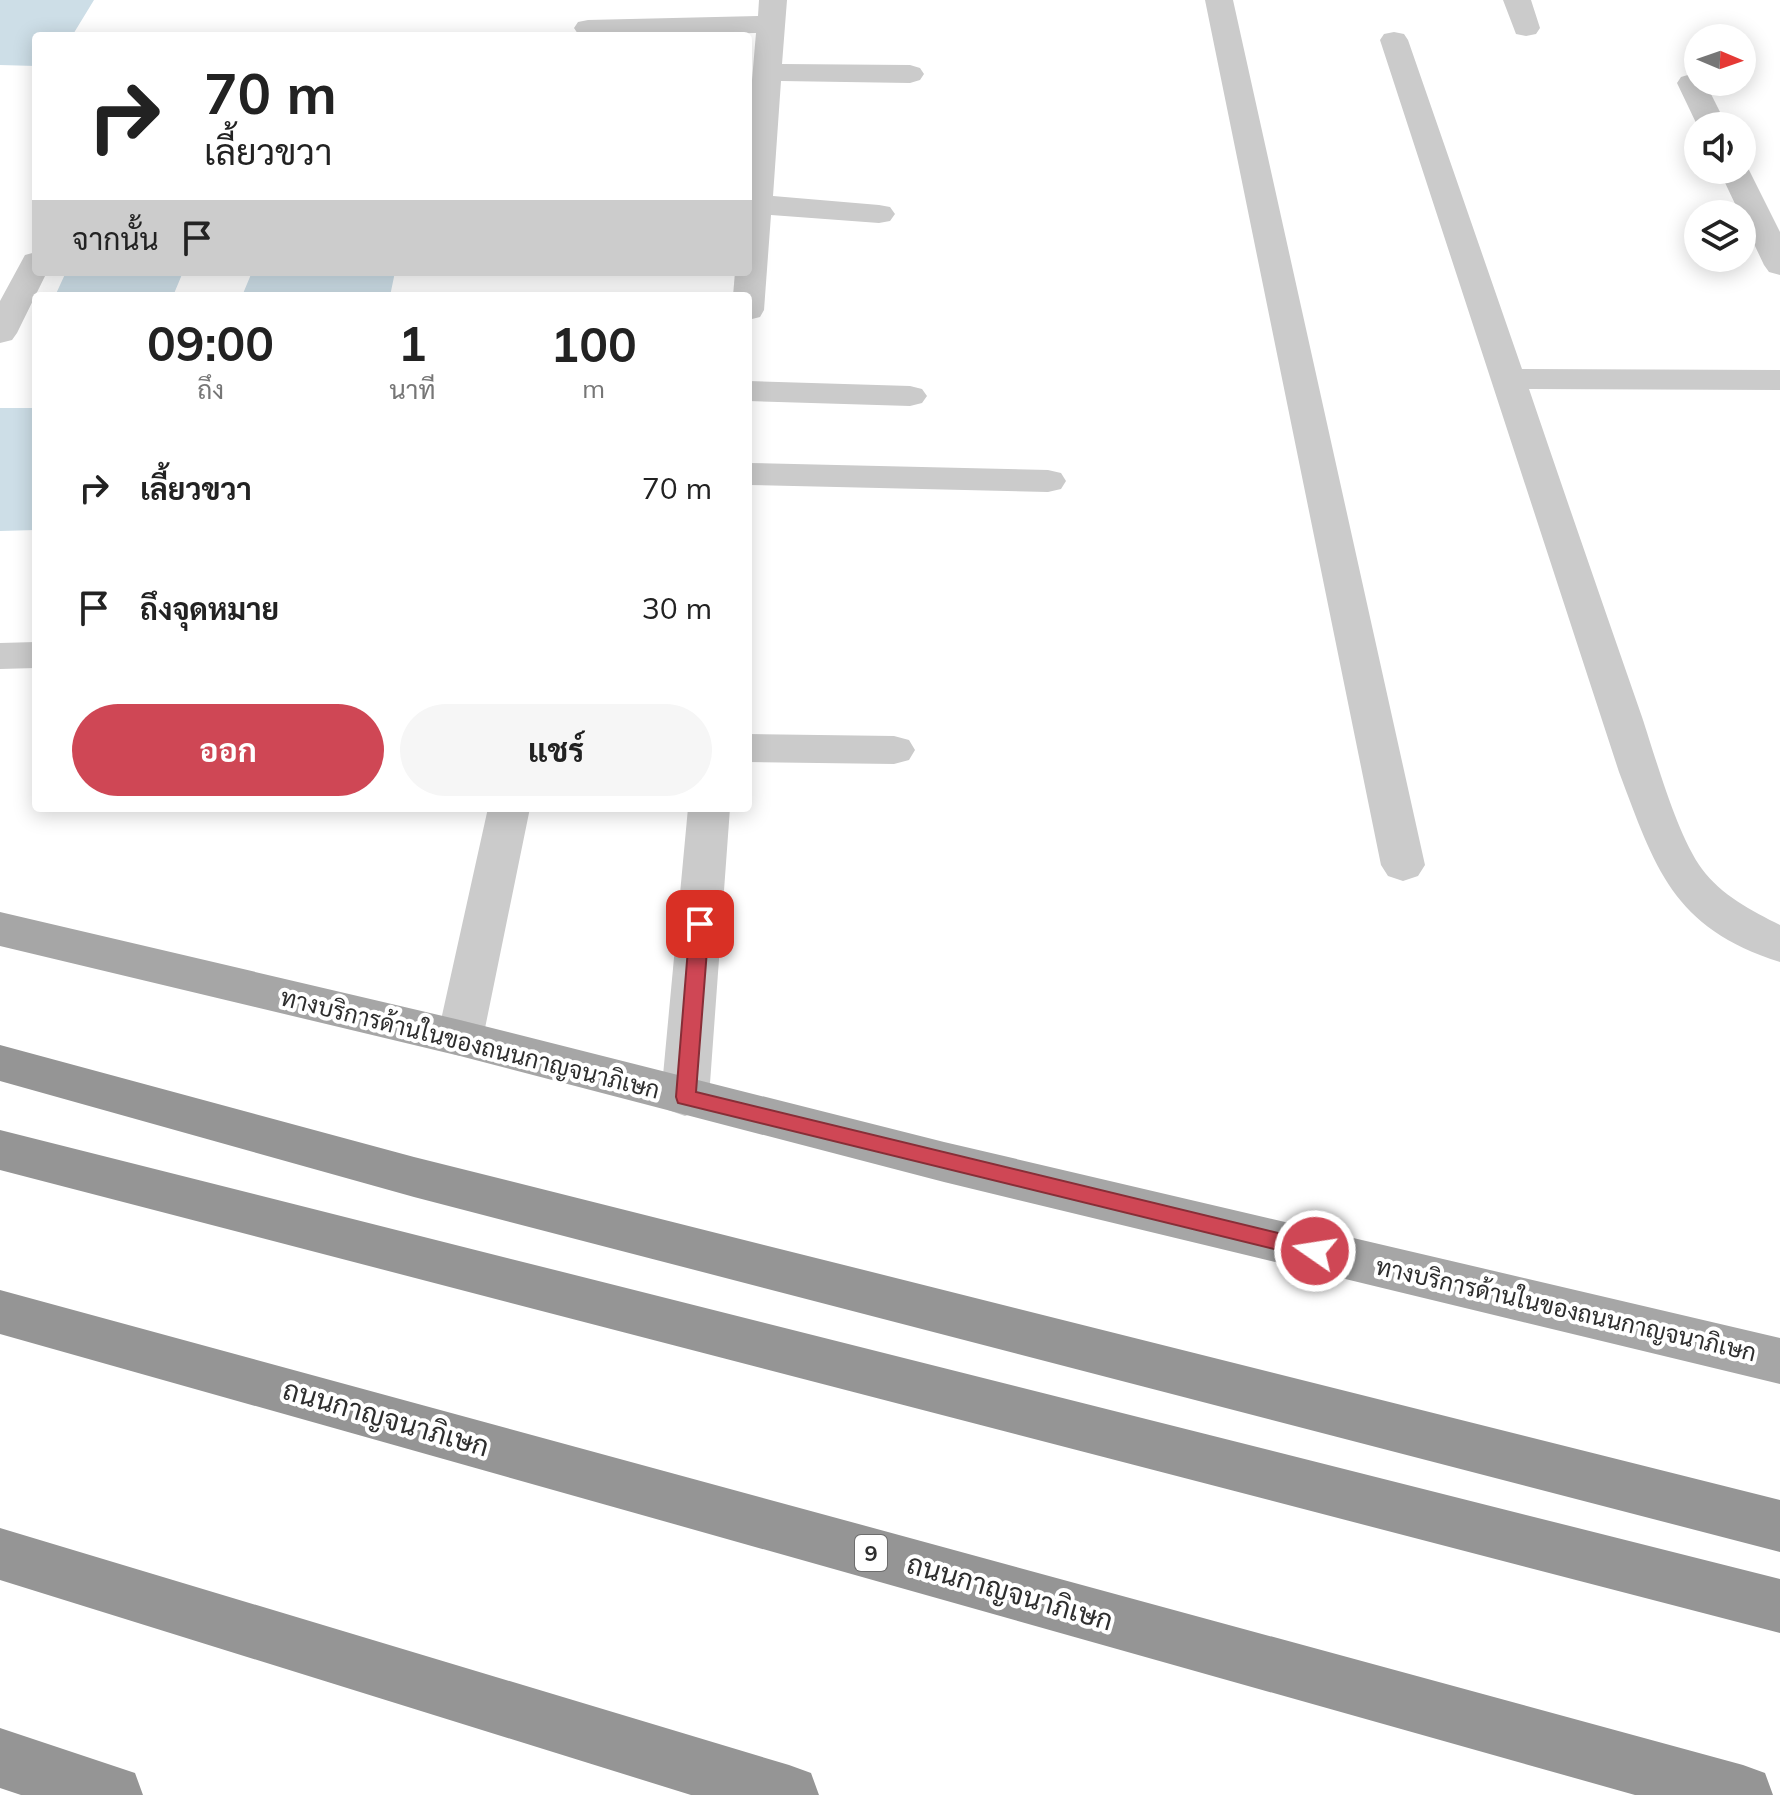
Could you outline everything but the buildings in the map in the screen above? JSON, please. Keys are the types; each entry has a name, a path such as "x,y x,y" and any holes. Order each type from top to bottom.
{"highway":[{"path":"0,1063 414,1177 1780,1526"},
{"path":"0,1150 1780,1606"},
{"name":"ถนนกาญจนาภิเษก","path":"0,1312 1743,1795"},
{"path":"0,1554 789,1795"},
{"path":"0,1758 113,1795"}],"main road":[{"name":"ทางบริการด้านในของถนนกาญจนาภิเษก","path":"0,929 460,1038 959,1166 1780,1361"}],"street":[{"path":"1219,0 1403,865"},
{"path":"1517,0 1526,28"},
{"path":"588,28 772,12 761,63 752,257"},
{"path":"1394,40 1640,772 1680,872 1705,900 1753,932 1780,945"},
{"path":"761,63 910,74"},
{"path":"1741,184 1780,265"},
{"path":"756,204 879,214"},
{"path":"0,333 32,270"},
{"path":"1509,379 1780,380"},
{"path":"752,391 910,396"},
{"path":"752,474 1048,481"},
{"path":"0,656 32,655"},
{"path":"752,748 894,750"},
{"path":"460,1038 508,812"},
{"path":"685,1097 709,812"}],"shaded area":[{"path":"0,0 94,0 74,32 32,32 32,66 0,65"},
{"path":"64,276 181,276 175,292 57,292"},
{"path":"250,276 394,276 391,292 244,292"},
{"path":"0,408 32,408 32,530 0,531"}],"route":[{"path":"700,924 685,1097 1315,1251"}]}
